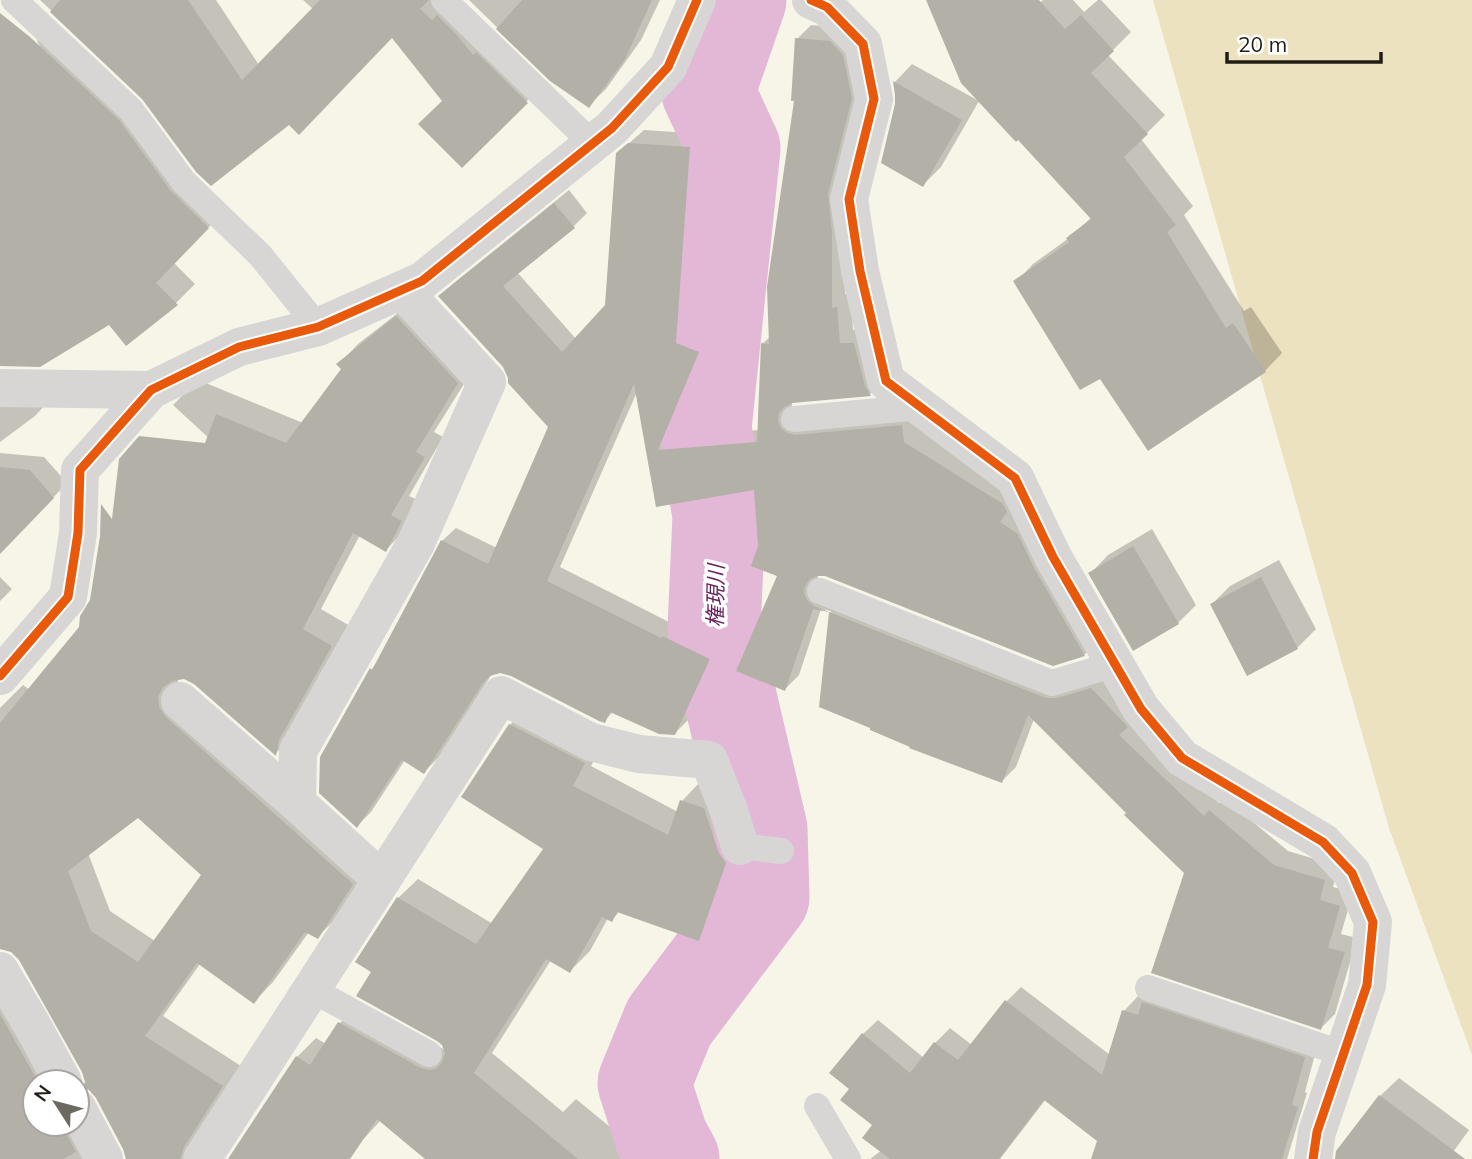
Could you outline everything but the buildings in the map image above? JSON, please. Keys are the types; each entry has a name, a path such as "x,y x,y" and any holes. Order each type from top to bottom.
{"street":[{"path":"0,676 68,597 78,533 80,470 151,390 239,347 318,327 422,281 612,128 668,67 697,0"},
{"path":"811,0 827,7 863,44 874,99 849,199 860,271 886,381 1015,478 1053,557 1141,709 1182,758 1323,842 1352,873 1373,922 1367,985 1317,1132 1313,1159"},
{"path":"297,803 298,751 416,543 487,382 402,289"},
{"path":"0,388 151,390"},
{"path":"202,1159 501,695 591,741 639,754 709,760 740,846"},
{"path":"180,701 382,880"},
{"path":"0,971 55,1068"},
{"path":"91,1134 104,1159"}],"lane":[{"path":"14,0 131,110 184,183 260,255 318,327"},
{"path":"444,0 593,144"},
{"path":"794,419 920,407"},
{"path":"820,592 1052,684 1115,664"},
{"path":"740,846 781,851"},
{"path":"1148,988 1344,1054"},
{"path":"312,989 429,1054"},
{"path":"817,1106 848,1159"}],"shaded area":[{"path":"1153,0 1472,0 1472,1055 1389,828"}],"waterway":[{"name":"権現川","path":"673,1159 662,1139 644,1083 669,1022 763,897 761,829 714,629 719,516 705,428 734,148 708,92 740,0"}],"cycle path":[{"path":"0,676 68,597 78,533 80,470 151,390 239,347 318,327 422,281 612,128 668,67 697,0"},
{"path":"811,0 827,7 863,44 874,99 849,199 860,271 886,381 1015,478 1053,557 1141,709 1182,758 1323,842 1352,873 1373,922 1367,985 1317,1132 1313,1159"}]}
